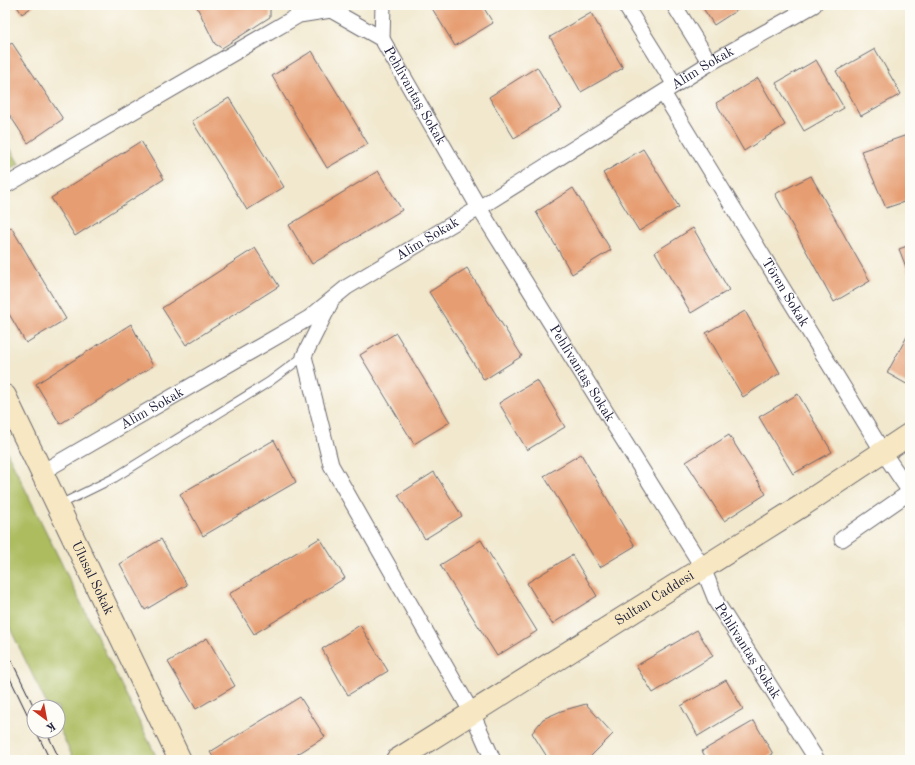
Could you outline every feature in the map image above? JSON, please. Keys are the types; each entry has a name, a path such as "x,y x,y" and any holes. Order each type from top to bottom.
{"street":[{"path":"382,39 383,5"},
{"name":"Tören Sokak","path":"625,5 669,89 883,452 910,492"},
{"path":"674,5 710,63"},
{"name":"Alim Sokak","path":"42,472 309,318 347,287 479,208 710,63 814,5"},
{"path":"5,186 299,16 329,8"},
{"name":"Pehlivantaş Sokak","path":"329,8 382,39 479,208 703,568 717,603 818,760"},
{"path":"332,300 304,356 330,465 472,713 493,760"},
{"name":"Ulusal Sokak","path":"5,396 180,760"},
{"name":"Sultan Caddesi","path":"397,760 803,505 910,434"},
{"path":"842,539 910,492"}],"lane":[{"path":"58,505 114,478 269,382 304,356"}],"green space":[{"path":"5,139 19,164 5,172"},
{"path":"5,448 158,760 74,760 64,739 66,739 66,699 44,699 5,618"}],"building":[{"path":"5,5 14,5 5,11"},
{"path":"16,5 35,5 22,14"},
{"path":"196,5 270,5 270,17 222,48 215,44"},
{"path":"430,5 482,5 493,23 455,46"},
{"path":"701,5 745,5 714,25"},
{"path":"591,13 623,68 581,92 550,37"},
{"path":"12,43 63,119 28,143 5,108 5,47"},
{"path":"875,49 901,94 861,116 836,71"},
{"path":"312,51 368,144 327,168 272,76"},
{"path":"816,60 844,108 804,131 776,83"},
{"path":"537,67 562,109 514,138 489,97"},
{"path":"758,78 785,125 744,151 716,103"},
{"path":"229,98 284,187 247,210 192,121"},
{"path":"910,134 910,200 886,208 861,151"},
{"path":"141,141 164,179 75,236 51,198"},
{"path":"643,149 679,207 639,231 603,173"},
{"path":"378,171 402,210 312,264 289,225"},
{"path":"811,176 870,281 834,302 775,194"},
{"path":"573,188 611,250 572,274 536,212"},
{"path":"11,227 66,319 26,343 5,307 5,230"},
{"path":"693,228 729,290 691,313 655,252"},
{"path":"910,245 910,277 899,249"},
{"path":"255,248 279,286 186,345 162,308"},
{"path":"467,268 522,356 484,380 429,292"},
{"path":"745,311 780,373 743,397 706,333"},
{"path":"131,324 153,366 60,424 36,384"},
{"path":"910,331 910,386 887,373"},
{"path":"396,333 450,422 414,444 360,355"},
{"path":"537,380 565,427 527,450 499,403"},
{"path":"798,394 832,452 793,474 759,417"},
{"path":"729,435 766,494 724,521 686,462"},
{"path":"274,440 296,482 203,536 180,494"},
{"path":"581,454 635,546 600,567 544,476"},
{"path":"434,472 462,516 425,539 398,495"},
{"path":"320,538 345,578 254,634 229,594"},
{"path":"161,539 187,585 145,610 120,564"},
{"path":"481,540 537,631 497,656 440,565"},
{"path":"572,555 597,596 552,624 527,583"},
{"path":"360,625 388,671 348,695 322,649"},
{"path":"697,630 713,656 653,693 636,666"},
{"path":"207,638 235,686 196,709 168,662"},
{"path":"726,680 743,709 698,736 681,706"},
{"path":"300,697 325,737 288,760 215,760 210,752"},
{"path":"586,704 613,734 587,760 549,760 532,733 543,719 561,711"},
{"path":"754,721 773,754 762,760 707,760 702,751"}],"tram line":[{"path":"5,647 30,699"},
{"path":"5,668 26,711"},
{"path":"40,739 50,760"},
{"path":"50,739 60,760"}]}
